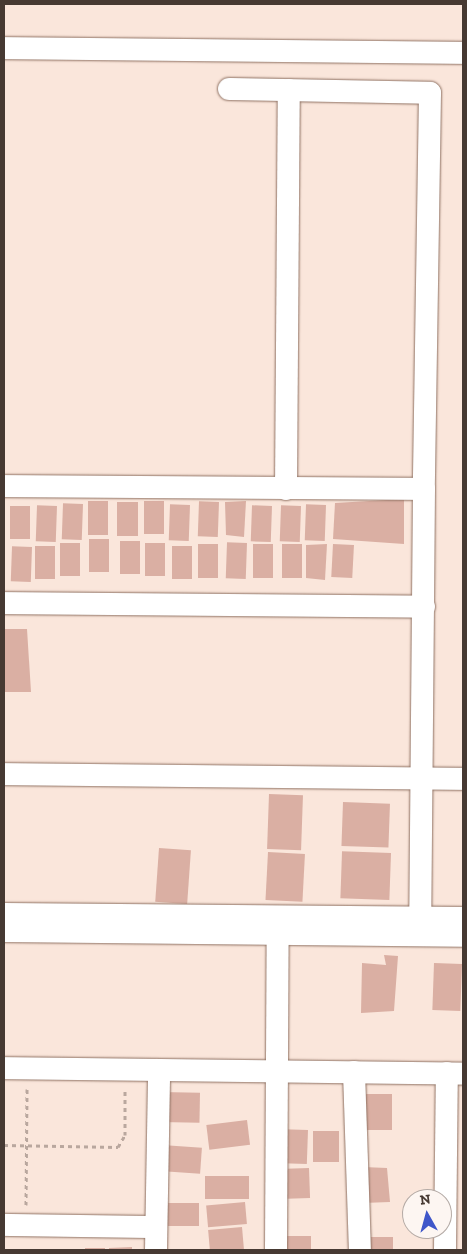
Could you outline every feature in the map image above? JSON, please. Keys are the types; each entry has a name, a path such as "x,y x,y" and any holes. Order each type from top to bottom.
{"street":[{"path":"4,48 463,53"},
{"path":"229,89 430,93 420,926"},
{"path":"286,489 289,90"},
{"path":"4,486 424,489"},
{"path":"4,602 424,606"},
{"path":"4,774 463,779"},
{"path":"4,914 278,925"},
{"path":"4,931 278,925 420,926 463,918"},
{"path":"276,1250 278,925"},
{"path":"420,926 463,936"},
{"path":"4,1068 455,1073 445,1250"},
{"path":"156,1250 158,1070"},
{"path":"354,1072 360,1250"},
{"path":"4,1225 156,1226"}],"path":[{"path":"26,1225 28,1068"},
{"path":"4,1145 118,1146 125,1135 125,1070"}],"building":[{"path":"404,499 404,544 333,539 335,503"},
{"path":"88,501 108,501 108,535 88,535"},
{"path":"144,501 164,501 164,534 144,534"},
{"path":"199,501 219,502 218,537 198,536"},
{"path":"246,501 244,537 226,535 225,502"},
{"path":"117,502 138,502 138,536 117,536"},
{"path":"63,503 83,504 82,540 62,539"},
{"path":"170,504 190,505 189,541 169,540"},
{"path":"306,504 326,505 325,541 305,540"},
{"path":"37,505 57,506 56,542 36,541"},
{"path":"252,505 272,506 271,542 251,541"},
{"path":"281,505 301,506 300,542 280,541"},
{"path":"10,506 30,506 30,539 10,539"},
{"path":"89,539 109,539 109,572 89,572"},
{"path":"120,541 140,541 140,574 120,574"},
{"path":"227,542 247,543 246,579 226,578"},
{"path":"60,543 80,543 80,576 60,576"},
{"path":"145,543 165,543 165,576 145,576"},
{"path":"198,544 218,544 218,578 198,578"},
{"path":"253,544 273,544 273,578 253,578"},
{"path":"282,544 302,544 302,578 282,578"},
{"path":"327,544 325,580 306,578 306,545"},
{"path":"333,544 354,545 352,578 331,577"},
{"path":"12,546 32,547 31,582 11,581"},
{"path":"35,546 55,546 55,579 35,579"},
{"path":"172,546 192,546 192,579 172,579"},
{"path":"4,629 27,629 31,692 4,692"},
{"path":"269,794 303,795 301,850 267,849"},
{"path":"343,802 390,804 388,848 341,846"},
{"path":"159,848 191,850 187,904 155,902"},
{"path":"342,851 391,853 389,900 340,898"},
{"path":"268,852 305,854 302,902 265,900"},
{"path":"384,955 398,956 394,1011 361,1013 362,963 386,965"},
{"path":"434,963 462,964 460,1011 432,1010"},
{"path":"161,1092 200,1093 199,1123 160,1122"},
{"path":"366,1094 392,1094 392,1130 366,1130"},
{"path":"247,1120 250,1145 209,1150 206,1125"},
{"path":"284,1129 308,1130 307,1164 283,1163"},
{"path":"313,1131 339,1131 339,1162 313,1162"},
{"path":"162,1145 202,1148 200,1174 160,1171"},
{"path":"363,1167 387,1168 390,1202 363,1203"},
{"path":"309,1168 310,1198 287,1199 286,1169"},
{"path":"205,1176 249,1176 249,1199 205,1199"},
{"path":"245,1202 247,1224 208,1227 206,1205"},
{"path":"159,1203 199,1203 199,1226 159,1226"},
{"path":"242,1227 244,1249 210,1250 208,1230"},
{"path":"284,1236 311,1236 311,1250 284,1250"},
{"path":"364,1237 393,1237 393,1250 364,1250"},
{"path":"132,1247 132,1250 109,1250 109,1248"},
{"path":"85,1248 105,1248 105,1250 85,1250"}]}
